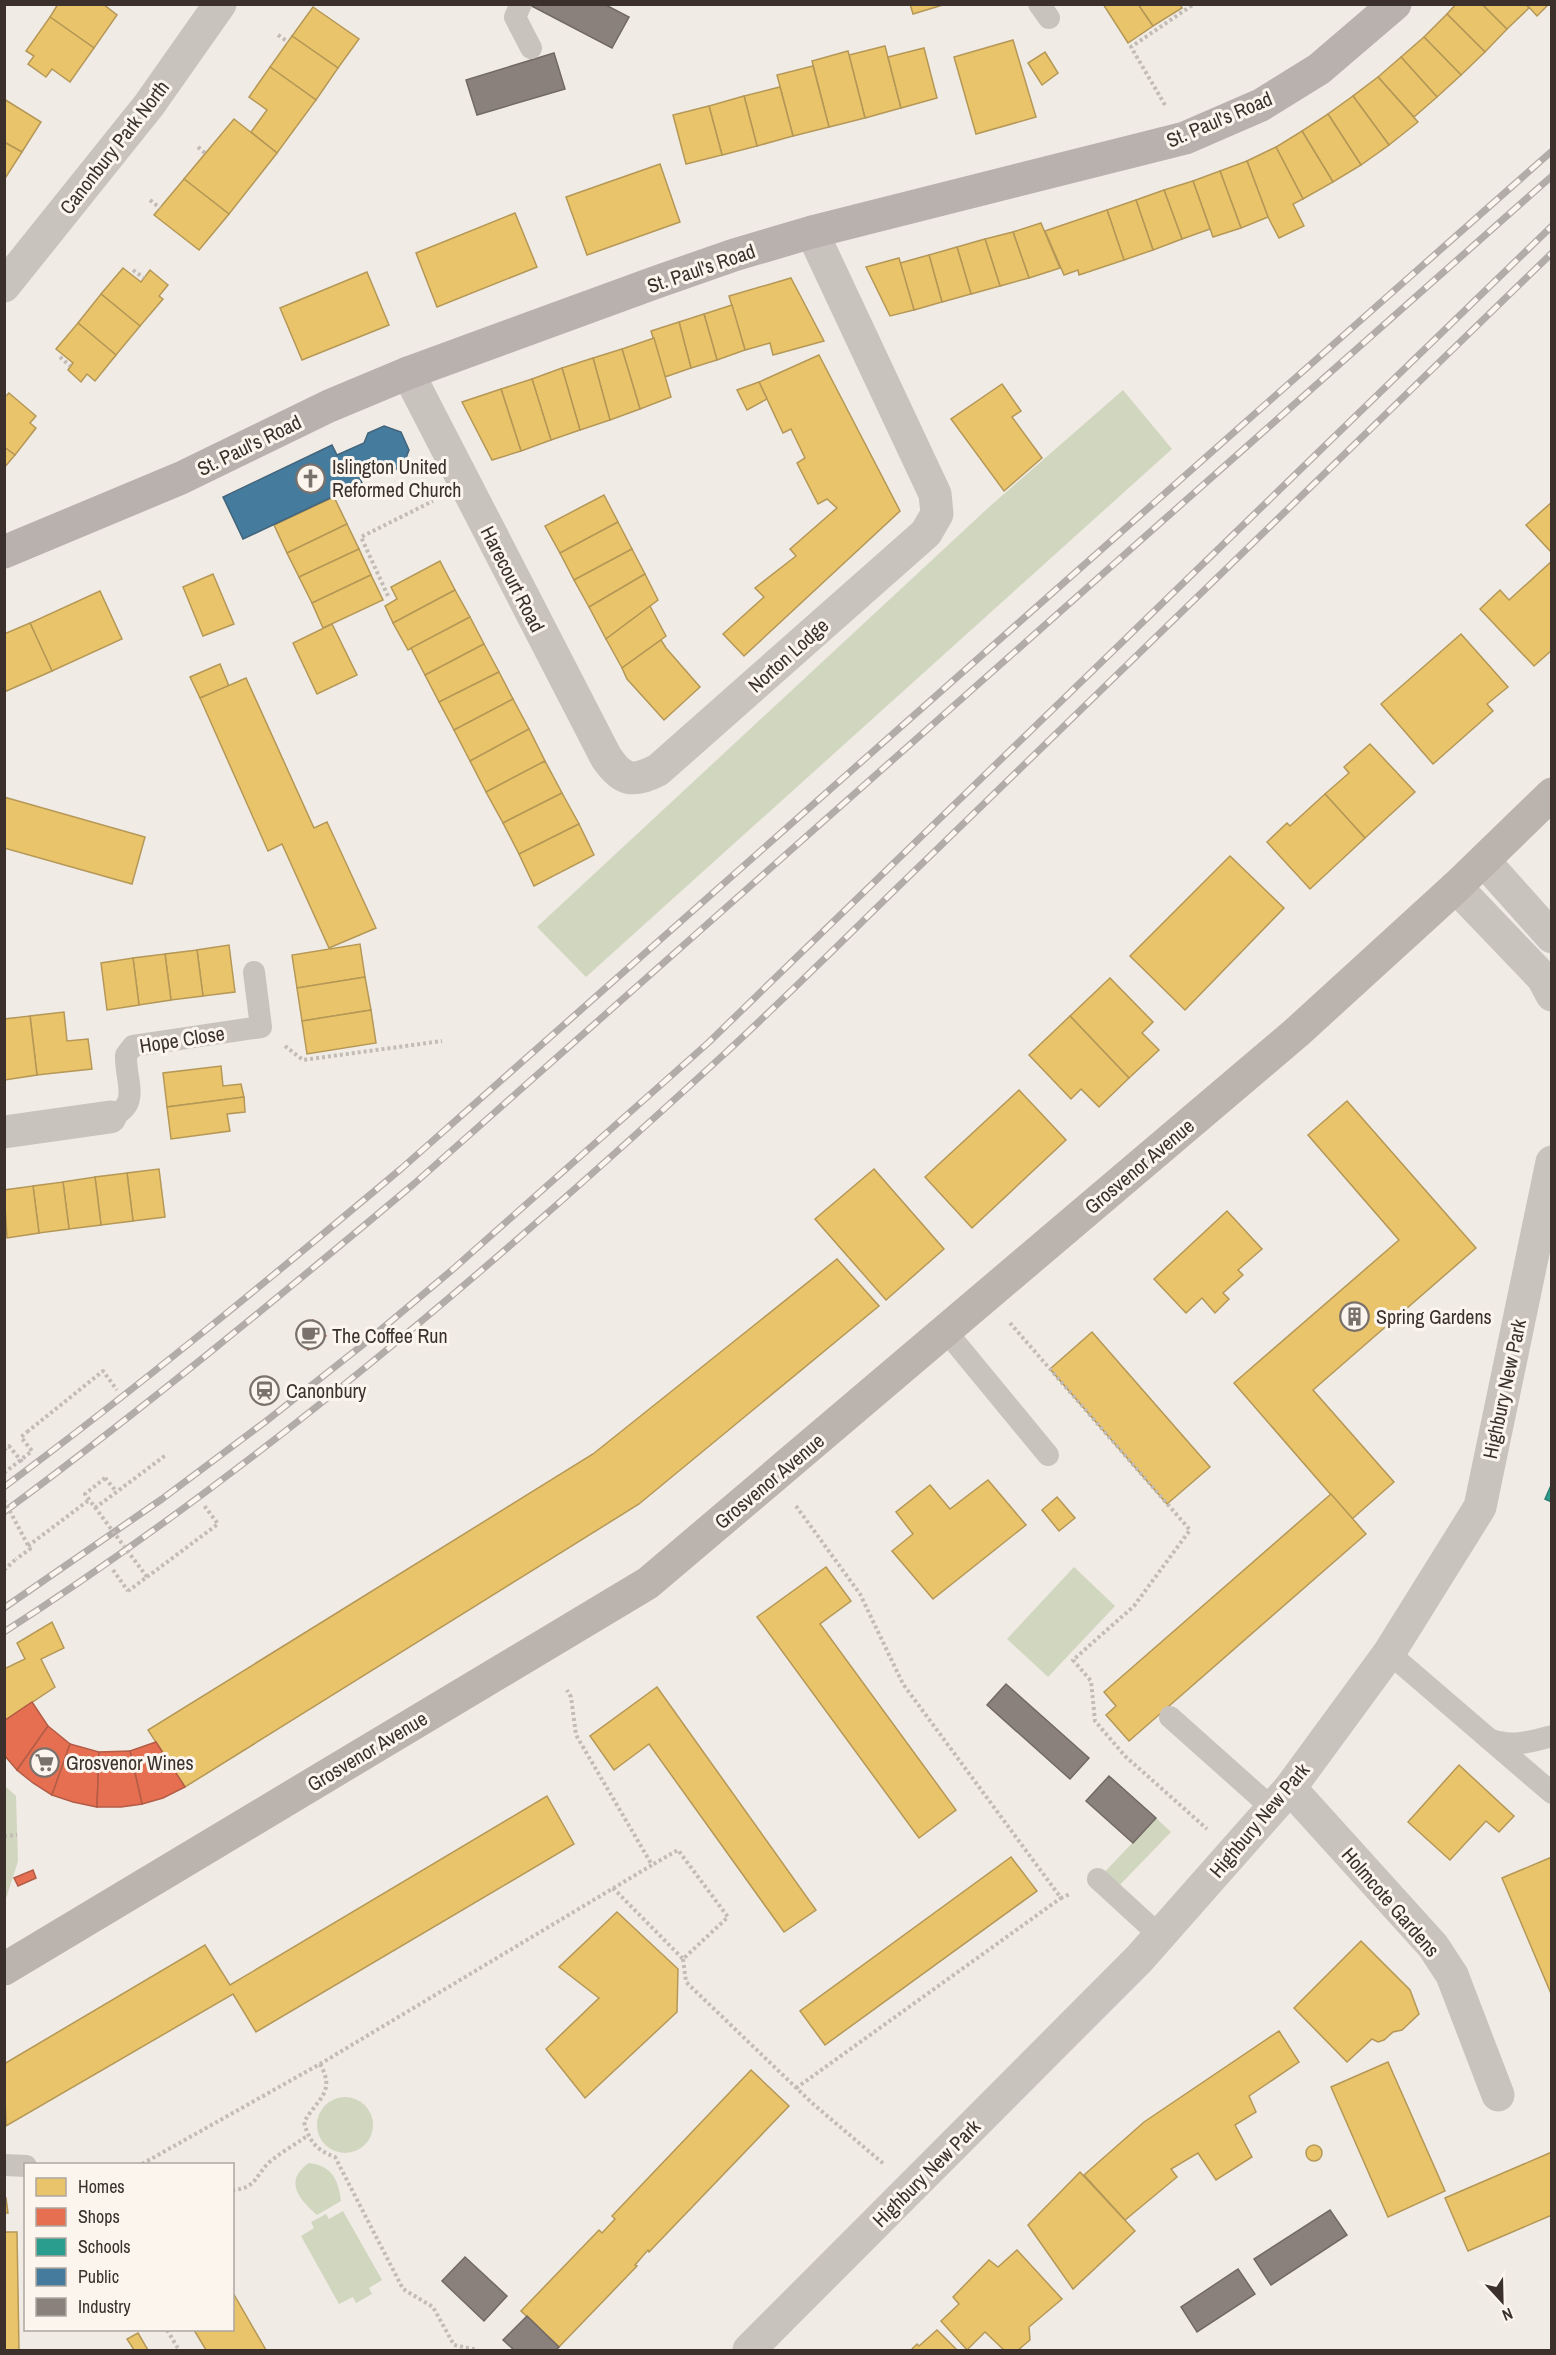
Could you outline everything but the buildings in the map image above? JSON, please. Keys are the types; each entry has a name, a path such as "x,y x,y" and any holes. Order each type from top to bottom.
{"main road":[{"name":"St. Paul's Road","path":"4,552 171,483 329,406 408,373 664,279 812,232 1185,138 1261,105 1319,69 1395,4"}],"street":[{"name":"Canonbury Park North","path":"4,286 149,105 220,4"},
{"name":"Norton Lodge","path":"627,778 644,778 658,770 926,532 937,514 935,494 812,232"},
{"name":"Harecourt Road","path":"408,373 606,757 615,770 627,778"},
{"path":"1551,794 1456,887 1543,978 1551,995"},
{"path":"1484,861 1551,937"},
{"name":"Grosvenor Avenue","path":"4,1969 648,1583 1296,1033 1456,887"},
{"path":"4,1132 111,1118"},
{"name":"Highbury New Park","path":"749,2350 1139,1959 1281,1798 1389,1653 1480,1506 1551,1162"},
{"name":"Holmcote Gardens","path":"1281,1798 1433,1946 1452,1975 1498,2095"}],"lane":[{"path":"521,4 515,17 531,48"},
{"path":"254,972 261,1027"},
{"name":"Hope Close","path":"111,1118 126,1109 130,1102 126,1055 134,1046 261,1027"},
{"path":"945,1330 1048,1455"},
{"path":"1389,1653 1551,1793"},
{"path":"1170,1717 1281,1798"},
{"path":"1488,1738 1510,1745 1551,1736"},
{"path":"1519,1766 1515,1755 1517,1748 1529,1742"},
{"path":"1088,1885 1159,1935"},
{"path":"4,2165 24,2166"}],"path":[{"path":"1185,138 1131,47 1194,4"},
{"path":"278,35 288,42"},
{"path":"198,147 205,153"},
{"path":"150,200 160,208"},
{"path":"133,270 144,278"},
{"path":"60,357 70,366"},
{"path":"388,596 361,537 465,484"},
{"path":"261,1027 303,1060 442,1041"},
{"path":"987,1296 1190,1530 1134,1606 1073,1660 1091,1680 1095,1721 1125,1756 1233,1851"},
{"path":"4,1473 32,1451 21,1437 103,1371 117,1390"},
{"path":"7,1448 22,1463"},
{"path":"95,1508 166,1455"},
{"path":"774,1476 860,1594 903,1684 1061,1898"},
{"path":"115,1491 105,1478 85,1494 147,1577"},
{"path":"4,1500 30,1549 4,1570"},
{"path":"28,1546 90,1500"},
{"path":"113,1570 128,1591 218,1524 203,1504"},
{"path":"567,1690 571,1696 576,1736 652,1865"},
{"path":"4,1836 17,1835"},
{"path":"144,2163 320,2064 678,1850 728,1917 683,1959"},
{"path":"796,2088 1061,1898 1088,1885"},
{"path":"614,1888 683,1959 686,1982 796,2088 912,2188"},
{"path":"320,2064 327,2076 328,2085 304,2122 307,2136 312,2144 334,2157 403,2289 433,2307 454,2345 478,2350"},
{"path":"234,2189 253,2184 269,2161 307,2136"},
{"path":"168,2331 179,2350"}],"green space":[{"path":"1123,390 1172,449 586,977 537,927 988,508"},
{"path":"1074,1567 1115,1606 1048,1677 1007,1639"},
{"path":"5,1786 16,1796 18,1861 5,1902"},
{"path":"1156,1818 1171,1832 1112,1893 1098,1879"},
{"path":"345,2097 360,2102 368,2110 373,2125 368,2140 360,2148 345,2153 330,2148 322,2140 317,2125 322,2110 330,2102"},
{"path":"309,2163 323,2167 332,2175 336,2180 341,2201 317,2215 304,2203 296,2190 297,2176"},
{"path":"343,2211 382,2280 369,2288 372,2294 356,2303 353,2297 339,2304 301,2236 314,2228 311,2222 326,2214 329,2219"}],"railway":[{"path":"4,1487 206,1330 402,1168 1552,151"},
{"path":"4,1512 161,1392 415,1183 1552,176"},
{"path":"4,1608 162,1499 360,1347 452,1270 708,1043 1552,226"},
{"path":"4,1632 100,1568 284,1432 462,1287 549,1212 720,1058 799,983 1552,253"}],"place":[{"name":"Islington United Reformed Church","path":"311,478"},
{"name":"Spring Gardens","path":"1355,1316"},
{"name":"The Coffee Run","path":"311,1335"},
{"name":"Canonbury","path":"265,1390"},
{"name":"Grosvenor Wines","path":"45,1762"}]}
